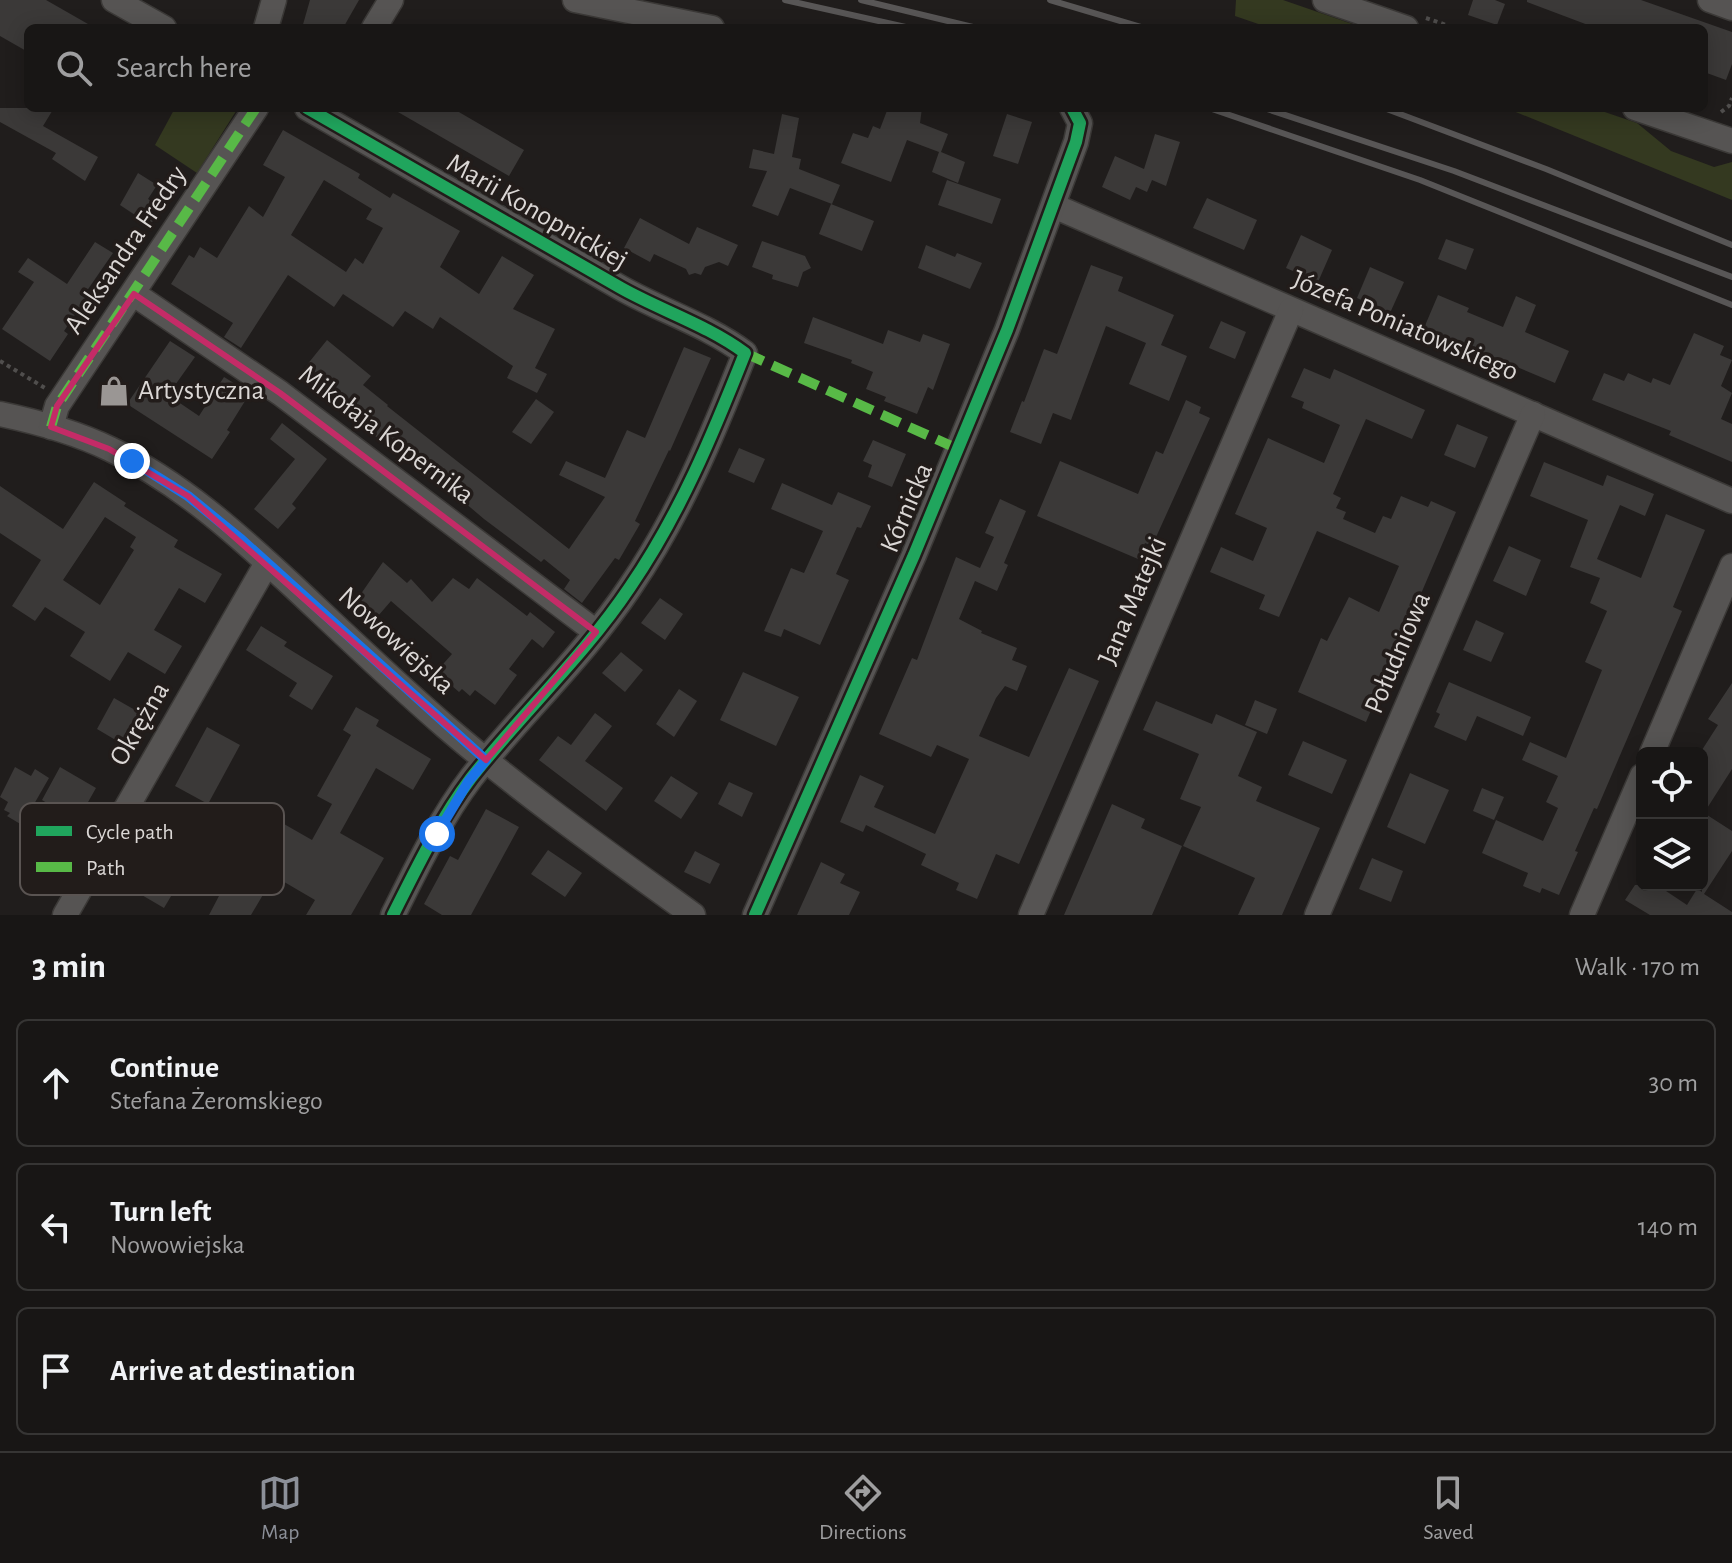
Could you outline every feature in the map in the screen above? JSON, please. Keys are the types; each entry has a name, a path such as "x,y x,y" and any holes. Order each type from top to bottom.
{"street":[{"path":"114,0 157,24"},
{"path":"267,24 274,0"},
{"path":"376,24 391,0"},
{"path":"575,0 692,24"},
{"path":"1325,0 1394,24"},
{"path":"1710,0 1732,8"},
{"name":"Aleksandra Fredry","path":"54,416 253,112"},
{"name":"Marii Konopnickiej","path":"321,112 649,304 723,337 745,353 711,440 680,503 631,586 596,632"},
{"name":"Kórnicka","path":"755,915 920,542 1007,330 1079,131 1074,112"},
{"path":"1652,112 1725,129"},
{"name":"Józefa Poniatowskiego","path":"1054,206 1732,501"},
{"name":"Mikołaja Kopernika","path":"134,294 280,393 596,632"},
{"name":"Jana Matejki","path":"1031,915 1291,310"},
{"name":"Nowowiejska","path":"0,414 54,416 188,496 486,760 564,822 693,915"},
{"name":"Południowa","path":"1317,915 1533,414"},
{"name":"Okrężna","path":"129,803 267,563"},
{"path":"1655,747 1732,566"},
{"path":"393,915 468,782 596,632"},
{"path":"1582,915 1636,790"},
{"name":"Okrężna","path":"65,915 76,895"}],"path":[{"path":"1725,129 1732,98"},
{"path":"0,361 47,389 54,416"}],"highlighted area":[{"path":"134,294 280,393 596,632 486,760 188,496 109,449 51,427 57,406"}],"green space":[{"path":"1236,0 1283,0 1352,24 1258,24 1235,16"},
{"path":"173,112 235,112 197,173 155,145"},
{"path":"1516,112 1605,112 1637,123 1671,151 1714,167 1732,162 1732,200"}],"building":[{"path":"0,0 46,0 88,24 24,24 24,50 0,36"},
{"path":"310,0 359,0 345,24 303,24"},
{"path":"1473,0 1495,0 1505,4 1497,24 1468,15"},
{"path":"1641,0 1732,32 1732,64 1726,80 1708,73 1708,24 1585,24 1527,2"},
{"path":"0,108 52,112 43,126 98,157 85,181 52,159 56,153 0,122"},
{"path":"398,112 459,112 524,150 509,176"},
{"path":"886,112 921,112 920,123 948,134 941,152 965,162 958,183 932,172 939,152 907,140 891,182 841,163 853,133 868,138 873,126 880,129"},
{"path":"782,114 799,118 792,157 801,159 799,169 840,185 832,204 790,188 778,216 752,206 767,171 749,168 753,149 774,154"},
{"path":"1007,114 1032,122 1018,164 993,156"},
{"path":"283,130 360,174 358,178 390,198 393,193 460,231 440,267 479,294 502,256 534,275 513,309 555,329 535,368 547,374 537,393 507,378 513,366 440,317 433,329 405,311 393,327 343,294 334,307 288,275 241,348 224,337 233,323 171,284 189,255 194,258 200,247 217,258 249,206 263,217 285,177 263,165","holes":["324,180 372,209 366,219 383,228 363,264 355,258 346,272 291,235"]},
{"path":"1155,134 1180,142 1166,186 1152,180 1147,192 1136,187 1130,200 1102,187 1115,156 1144,169"},
{"path":"138,173 157,185 148,199 162,208 150,225 120,205"},
{"path":"947,180 1001,199 992,224 938,205"},
{"path":"1207,198 1257,220 1244,250 1193,228"},
{"path":"831,204 874,221 862,251 819,234"},
{"path":"640,218 689,244 697,227 738,245 728,266 719,262 705,267 701,275 689,275 686,269 654,254 650,262 624,248"},
{"path":"1301,235 1332,250 1318,282 1286,268"},
{"path":"1446,239 1474,249 1466,270 1438,259"},
{"path":"762,241 805,256 811,268 803,272 798,287 772,279 773,275 752,267"},
{"path":"95,242 113,253 84,295 87,297 64,331 68,334 50,361 2,329 34,282 18,272 28,258 67,284"},
{"path":"926,245 955,257 957,253 982,263 970,289 918,268"},
{"path":"1091,265 1123,277 1118,291 1174,315 1161,345 1187,356 1169,401 1129,384 1146,343 1106,326 1071,420 1053,413 1041,444 1010,432 1044,349 1057,354"},
{"path":"1370,267 1404,282 1390,313 1357,298"},
{"path":"1438,295 1469,308 1467,312 1503,327 1516,296 1536,305 1525,332 1569,351 1555,383 1424,328"},
{"path":"813,317 883,344 888,330 920,342 923,334 950,344 933,390 928,387 917,414 884,401 886,397 866,389 873,372 851,363 852,360 804,343"},
{"path":"1221,321 1246,332 1235,359 1209,348"},
{"path":"1694,333 1724,346 1720,355 1732,360 1721,386 1732,393 1721,419 1732,424 1732,462 1669,435 1671,431 1592,400 1604,373 1624,381 1628,373 1651,383 1653,378 1670,385"},
{"path":"327,340 371,376 363,385 387,406 569,549 605,497 559,475 566,461 605,478 627,430 645,438 684,347 711,358 635,521 640,524 619,560 615,558 582,603 564,589 570,580 544,559 541,562 298,376"},
{"path":"170,341 195,357 168,395 199,416 224,377 250,393 212,459 127,404"},
{"path":"1304,368 1330,379 1334,369 1425,410 1412,439 1366,419 1333,494 1341,498 1336,508 1346,512 1343,519 1375,533 1383,516 1391,519 1401,496 1428,507 1431,501 1456,512 1366,722 1298,692 1321,638 1327,641 1349,597 1379,612 1399,566 1317,531 1279,617 1259,609 1265,595 1210,572 1221,547 1253,561 1267,528 1235,514 1268,438 1324,463 1340,425 1302,408 1304,402 1291,397"},
{"path":"536,399 554,412 531,444 512,432"},
{"path":"1186,400 1201,407 1199,413 1210,418 1152,546 1145,543 1138,559 1037,516 1060,461 1138,494 1156,451 1163,454"},
{"path":"282,423 327,459 292,504 296,508 278,529 254,509 295,459 270,439"},
{"path":"1457,424 1488,437 1475,468 1444,455"},
{"path":"873,440 906,454 892,487 868,477 872,465 863,461"},
{"path":"739,448 765,459 754,483 728,472"},
{"path":"1544,462 1603,486 1607,475 1654,494 1645,516 1620,505 1597,559 1641,578 1666,514 1705,530 1673,607 1682,611 1597,809 1594,808 1575,851 1578,852 1559,895 1542,888 1540,893 1523,886 1528,873 1482,853 1496,820 1543,841 1558,808 1546,802 1558,776 1522,760 1530,742 1566,758 1602,670 1585,662 1607,611 1590,603 1600,578 1570,567 1588,520 1530,496"},
{"path":"94,482 126,503 124,506 178,540 174,547 222,574 205,603 179,588 154,630 182,646 165,674 128,652 110,681 70,656 85,632 45,607 35,621 12,606 41,560 0,533 0,486 63,529","holes":["105,517 136,537 130,547 134,550 100,605 63,580"]},
{"path":"782,483 832,505 838,492 871,506 861,528 857,527 836,574 849,580 820,645 784,629 781,637 764,631 791,568 804,573 823,531 771,509"},
{"path":"1000,499 1026,511 1004,563 1008,565 997,591 975,581 959,619 981,633 1017,648 1012,660 1027,666 1017,691 1005,686 996,698 979,736 1029,757 1069,668 1099,681 1019,864 996,854 977,899 956,890 959,883 921,865 926,854 866,825 863,832 840,822 860,775 884,786 874,807 935,834 969,759 937,745 931,757 879,734 912,658 917,660 956,557 980,568 994,537 985,533"},
{"path":"1509,546 1541,560 1526,596 1493,581"},
{"path":"383,562 407,583 411,579 432,602 453,578 469,589 477,578 527,616 530,612 555,632 543,648 532,639 509,669 517,675 495,705 475,690 470,696 462,689 459,692 436,672 452,654 391,601 378,616 356,601"},
{"path":"660,598 683,614 665,640 641,623"},
{"path":"1476,620 1504,633 1491,662 1463,650"},
{"path":"261,626 287,642 284,646 333,676 312,710 289,696 297,683 246,650"},
{"path":"621,652 643,670 625,692 602,673"},
{"path":"743,672 799,697 776,746 720,720"},
{"path":"1449,682 1531,717 1523,736 1477,716 1466,741 1434,727 1440,714 1436,712"},
{"path":"1732,683 1732,769 1708,807 1708,747 1704,747 1718,725 1708,719"},
{"path":"679,689 697,701 674,737 656,724"},
{"path":"114,698 142,714 124,745 97,729"},
{"path":"1255,700 1277,709 1267,734 1245,725"},
{"path":"1156,701 1212,724 1216,714 1257,732 1238,776 1262,787 1256,801 1320,828 1282,915 1238,915 1255,878 1183,846 1201,807 1180,799 1199,754 1143,730"},
{"path":"356,707 379,720 376,726 431,759 413,790 376,768 340,833 384,858 351,915 306,915 315,900 284,882 284,824 312,840 332,804 317,796 351,735 343,730"},
{"path":"595,713 612,726 585,761 623,788 606,811 539,760 558,736 571,745"},
{"path":"207,727 240,745 209,803 175,786"},
{"path":"1303,741 1347,760 1332,794 1288,775"},
{"path":"15,767 31,776 35,769 49,778 35,803 20,803 20,824 7,816 10,813 4,810 8,802 0,797"},
{"path":"60,767 96,788 88,803 47,803 42,800"},
{"path":"1410,773 1449,790 1425,844 1387,827"},
{"path":"671,776 698,793 681,819 654,801"},
{"path":"729,782 753,793 742,817 718,804"},
{"path":"1482,788 1504,797 1494,820 1473,811"},
{"path":"1112,804 1145,819 1141,828 1182,846 1152,915 1064,915"},
{"path":"486,809 519,827 471,915 442,915 424,904 450,856 458,860"},
{"path":"1708,816 1732,831 1732,851 1708,888"},
{"path":"548,850 582,873 565,897 531,874"},
{"path":"695,851 720,864 710,884 684,872"},
{"path":"1372,858 1403,871 1391,902 1359,889"},
{"path":"821,862 845,874 840,883 860,892 849,915 797,915"},
{"path":"1635,885 1636,891 1666,891 1687,905 1696,891 1706,891 1704,894 1732,915 1650,915 1625,900"},
{"path":"142,895 172,895 164,908"},
{"path":"219,895 263,895 251,915 209,915"}],"railway":[{"path":"785,0 892,24"},
{"path":"861,0 960,24"},
{"path":"1050,0 1131,24"},
{"path":"1221,112 1420,180 1732,305"},
{"path":"1276,112 1454,171 1732,277"},
{"path":"1395,112 1546,169 1732,245"}],"marked path":[{"path":"51,427 57,406 253,112"},
{"path":"745,353 958,449"}],"cycle path":[{"path":"314,112 621,288 715,334 745,353 694,473 648,559 593,637 471,778 429,845 393,915"},
{"path":"755,915 914,555 1007,330 1076,142 1080,123 1074,112"}],"place":[{"name":"Artystyczna","path":"114,391"}],"route":[{"path":"132,461 188,496 242,540 390,677 486,760 468,782 437,834"}]}
